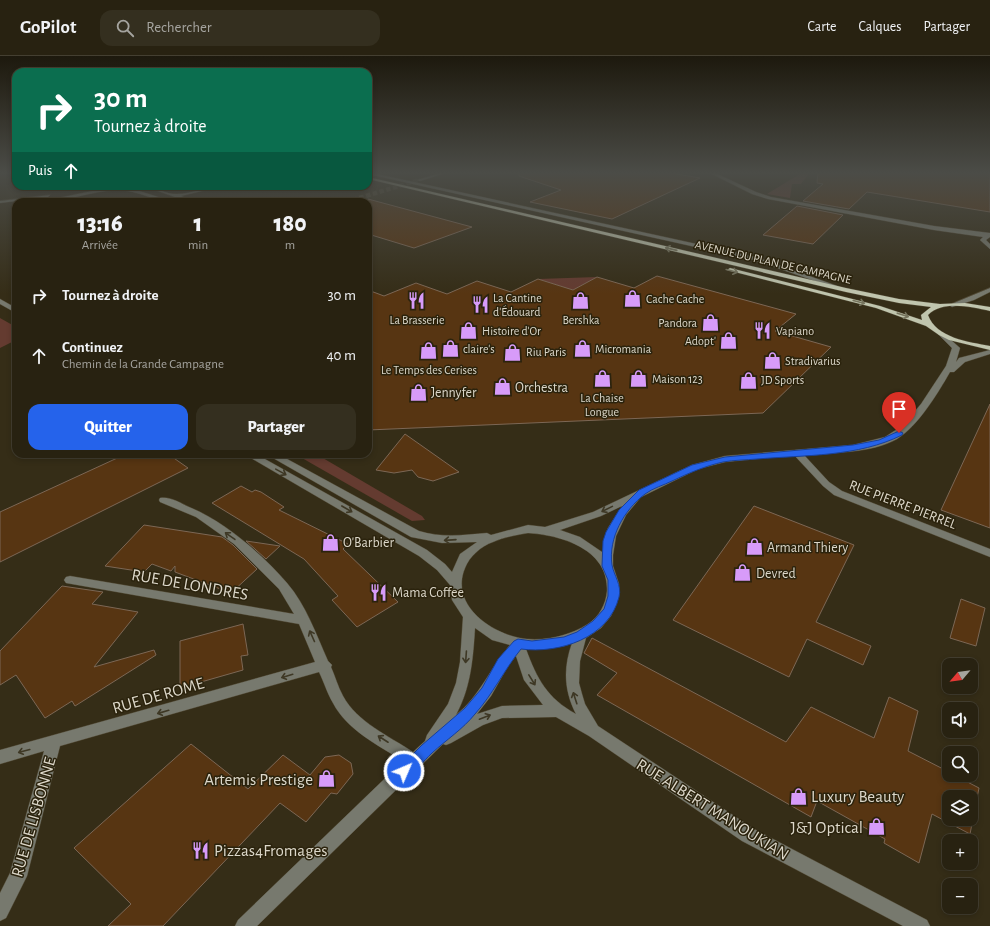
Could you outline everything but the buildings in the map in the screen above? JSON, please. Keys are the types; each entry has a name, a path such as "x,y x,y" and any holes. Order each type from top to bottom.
{"main road":[{"name":"AVENUE DU PLAN DE CAMPAGNE","path":"494,213 685,259"},
{"name":"AVENUE DU PLAN DE CAMPAGNE","path":"516,213 899,301 940,306 952,305 990,309"},
{"name":"AVENUE DU PLAN DE CAMPAGNE","path":"722,268 878,307 928,324 940,333 963,342 990,348"},
{"path":"928,324 924,315 927,311 940,306"}],"street":[{"path":"549,213 756,258 846,290"},
{"path":"850,213 934,228 989,235"},
{"path":"934,228 983,240 990,246"},
{"path":"983,240 989,235"},
{"path":"952,305 972,299 990,290"},
{"path":"0,294 12,302"},
{"path":"0,301 12,308"},
{"path":"940,333 952,343 956,351 948,372"},
{"path":"548,530 597,514 695,467 725,459 869,445 891,438 904,430 948,372 962,360 990,352"},
{"name":"RUE PIERRE PIERREL","path":"797,453 826,484 838,494 990,552"},
{"path":"256,458 423,553 441,567 454,582"},
{"path":"278,458 414,534 426,538 442,540 489,537 508,531 528,529 548,530 566,535 583,543 597,553 607,566 613,580 614,596 609,611 598,624 582,635 565,641 547,644 532,646 518,644 485,631 469,618 457,601 454,582 459,564 471,548 489,537"},
{"path":"607,566 608,541 611,532 623,512 642,492"},
{"path":"164,500 200,515 238,541 283,586 304,620 325,665 332,686 346,712 364,727 421,755"},
{"name":"RUE DE LONDRES","path":"70,580 304,620"},
{"path":"421,755 455,704 466,665 469,618"},
{"name":"RUE ALBERT MANOUKIAN","path":"582,635 574,654 572,689 581,712 594,732"},
{"path":"244,926 421,755 470,712 486,692 503,662 518,644"},
{"name":"RUE ALBERT MANOUKIAN","path":"518,644 529,676 542,695 558,710 594,732 748,835 921,926"},
{"name":"RUE DE ROME","path":"0,758 325,665"},
{"path":"421,755 490,715 512,711 558,710"},
{"name":"RUE DE LISBONNE","path":"0,912 18,876 54,743"}],"shaded area":[{"path":"597,277 573,290 538,279"},
{"path":"0,318 12,325 12,342 0,348"},
{"path":"302,458 323,458 422,516 425,520 412,521"}],"place":[{"name":"Cache Cache","path":"633,299"},
{"name":"La Brasserie","path":"417,301"},
{"name":"Bershka","path":"581,301"},
{"name":"La Cantine d'Édouard","path":"480,305"},
{"name":"Pandora","path":"710,323"},
{"name":"Histoire d'Or","path":"469,331"},
{"name":"Vapiano","path":"763,331"},
{"name":"Adopt'","path":"729,341"},
{"name":"claire's","path":"450,349"},
{"name":"Micromania","path":"582,349"},
{"name":"Le Temps des Cerises","path":"429,351"},
{"name":"Riu Paris","path":"513,352"},
{"name":"Stradivarius","path":"772,361"},
{"name":"La Chaise Longue","path":"602,379"},
{"name":"Maison 123","path":"639,379"},
{"name":"JD Sports","path":"748,380"},
{"name":"Orchestra","path":"502,387"},
{"name":"Jennyfer","path":"418,392"},
{"name":"O'Barbier","path":"330,542"},
{"name":"Armand Thiery","path":"754,547"},
{"name":"Devred","path":"743,573"},
{"name":"Mama Coffee","path":"379,592"},
{"name":"Artemis Prestige","path":"326,779"},
{"name":"Luxury Beauty","path":"798,796"},
{"name":"J&J Optical","path":"876,827"},
{"name":"Pizzas4Fromages","path":"201,850"}],"route":[{"path":"404,771 426,749 470,712 486,692 503,662 518,644 532,646 565,641 582,635 598,624 609,611 614,596 613,580 607,566 608,541 616,522 630,503 642,492 695,467 725,459 853,448 882,442 899,433"}]}
